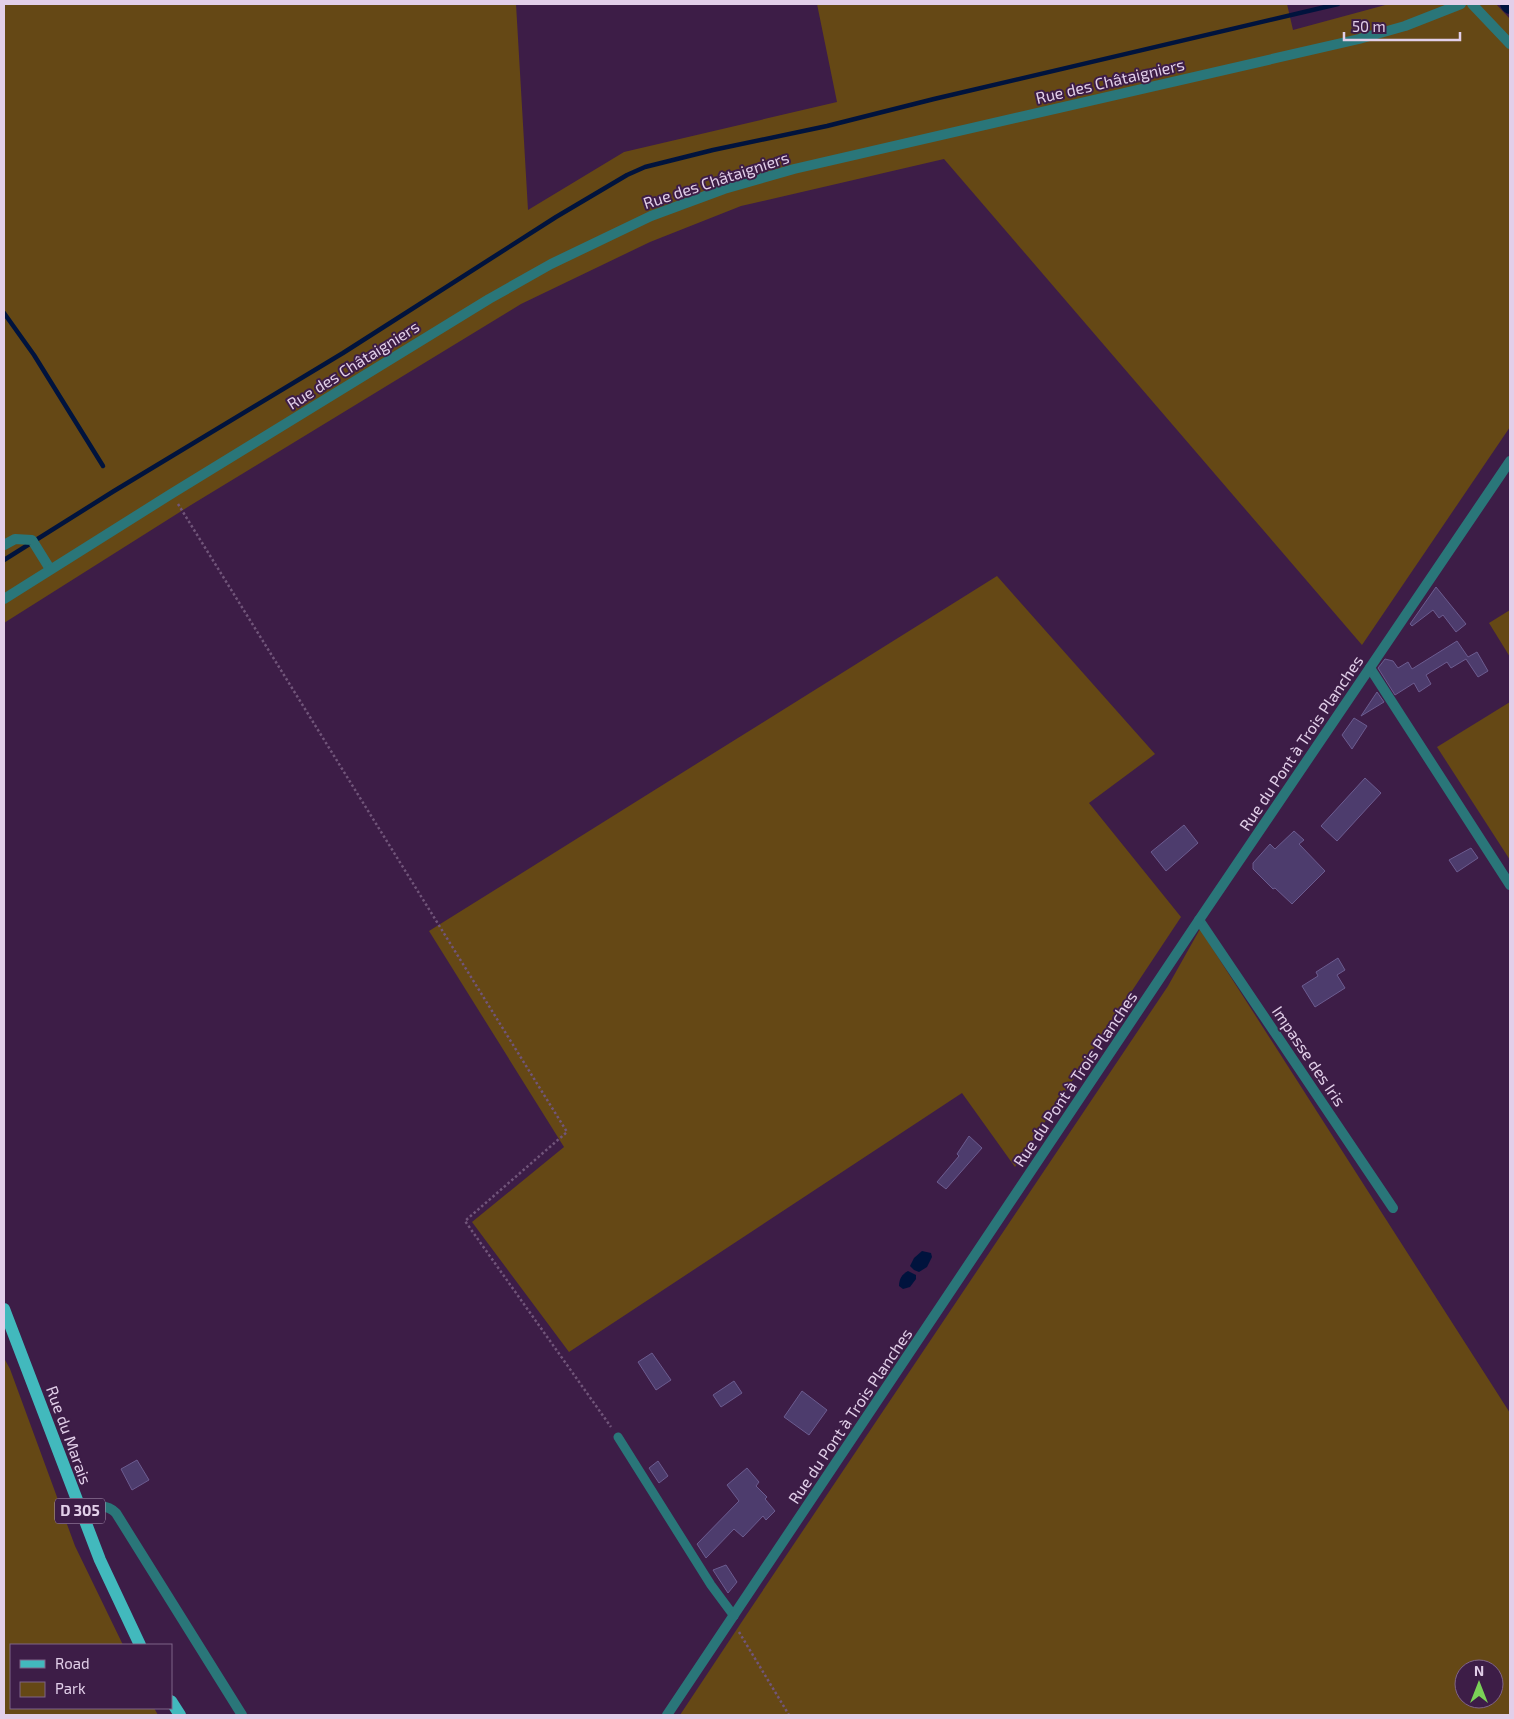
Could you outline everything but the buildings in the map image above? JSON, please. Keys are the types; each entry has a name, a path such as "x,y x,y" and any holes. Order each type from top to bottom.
{"main road":[{"name":"Rue du Marais","path":"4,1308 107,1578 140,1644"},
{"path":"172,1703 180,1715"}],"street":[{"name":"Rue des Châtaigniers","path":"4,600 50,569 171,494 515,284 577,250 660,213 724,189 794,169 1359,39 1405,26 1461,4"},
{"path":"1472,4 1510,44"},
{"name":"Rue du Pont à Trois Planches","path":"667,1715 1199,920 1510,461"},
{"path":"4,545 15,539 32,540 50,569"},
{"path":"1370,668 1510,885"},
{"name":"Impasse des Iris","path":"1199,920 1393,1208"},
{"path":"80,1510 102,1506 116,1513 242,1715"}],"lane":[{"path":"618,1437 733,1618"}],"path":[{"path":"171,494 568,1132 465,1221 618,1437"},
{"path":"733,1618 789,1715"}],"green space":[{"path":"4,4 516,4 528,210 624,152 837,102 817,4 1287,4 1293,30 1389,4 1496,4 1510,19 1510,427 1362,645 944,159 741,206 650,242 521,304 191,505 4,623"},
{"path":"997,576 1155,754 1089,803 1181,917 1015,1167 962,1093 569,1352 472,1222 564,1147 429,931"},
{"path":"1510,610 1510,657 1489,623"},
{"path":"1510,702 1510,860 1437,747"},
{"path":"1200,929 1510,1413 1510,1715 680,1715 1168,986"},
{"path":"4,1358 10,1369 75,1546 123,1644 10,1644 10,1709 155,1709 158,1715 4,1715"}],"water":[{"path":"922,1251 931,1253 932,1257 927,1267 919,1272 910,1266 914,1258"},
{"path":"908,1271 916,1275 916,1279 910,1287 903,1289 899,1286 900,1281"}],"waterway":[{"path":"4,560 114,491 343,353 556,217 627,175 645,167 713,150 827,126 1338,4"},
{"path":"4,313 34,355 103,466"}]}
